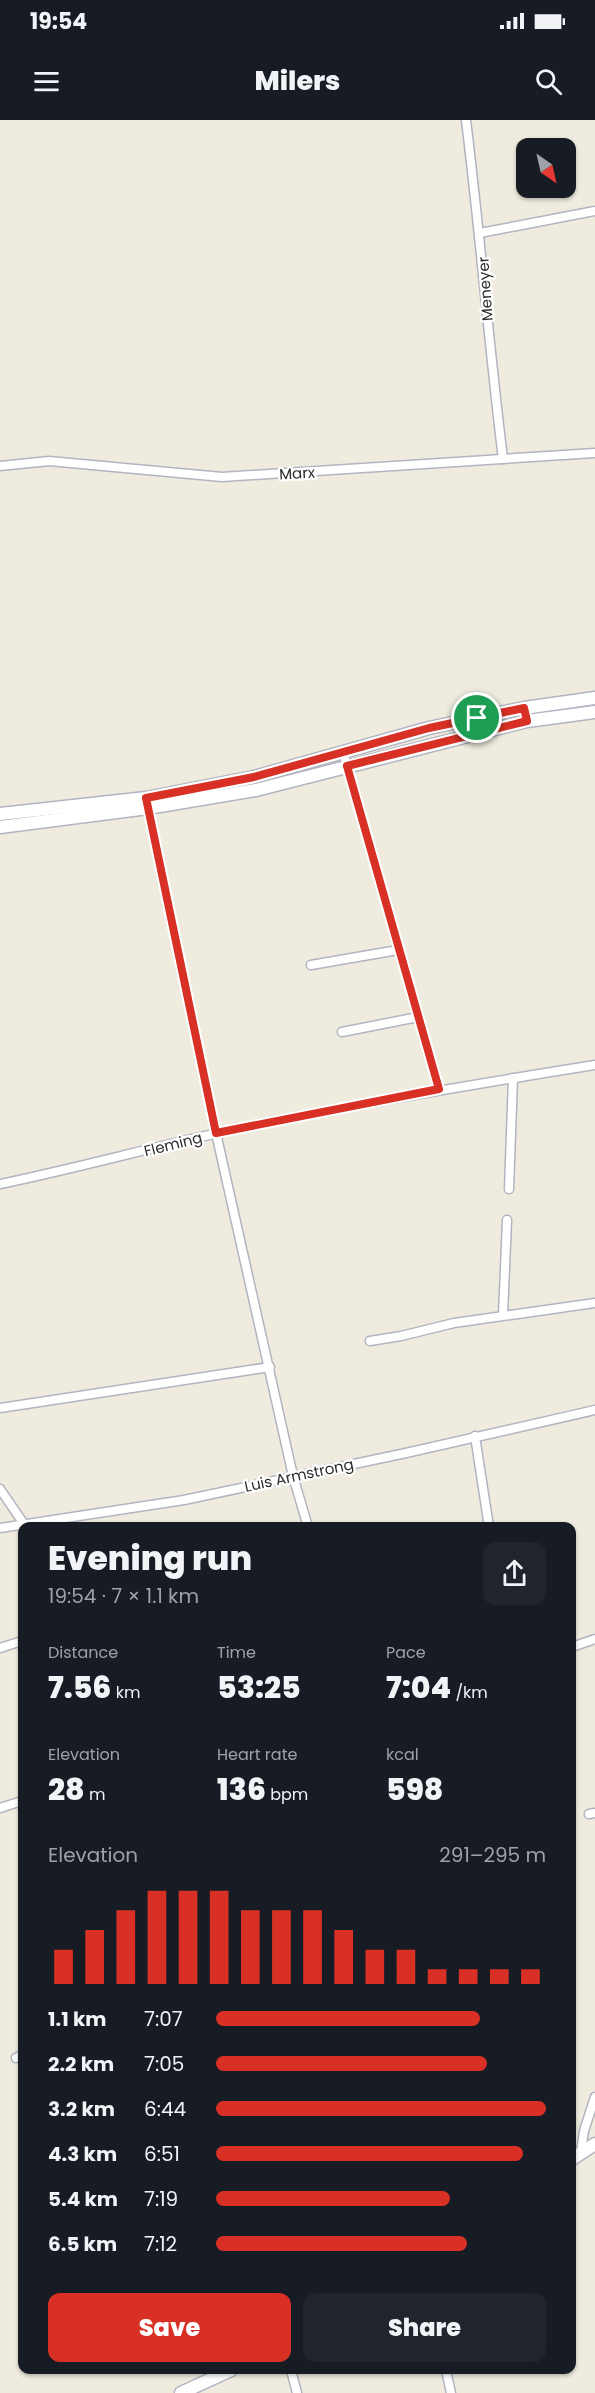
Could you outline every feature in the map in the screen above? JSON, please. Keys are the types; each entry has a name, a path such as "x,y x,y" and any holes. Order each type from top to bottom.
{"main road":[{"path":"0,814 147,803 254,777 429,728 524,708 595,698"},
{"path":"524,708 527,721"},
{"path":"0,827 147,803 256,790 527,721 595,712"},
{"path":"576,2156 595,2144"},
{"path":"181,2393 222,2374"}],"street":[{"name":"Meneyer","path":"466,120 503,459"},
{"path":"480,233 595,211"},
{"name":"Marx","path":"0,466 49,461 222,477 595,453"},
{"path":"343,752 439,1089"},
{"path":"147,803 216,1133 293,1476 307,1522"},
{"path":"311,965 398,950"},
{"path":"342,1032 418,1017"},
{"name":"Fleming","path":"0,1185 216,1133 439,1089 595,1065"},
{"path":"509,1189 513,1078"},
{"path":"503,1315 507,1220"},
{"path":"370,1341 454,1323 595,1304"},
{"path":"0,1408 270,1368"},
{"name":"Luis Armstrong","path":"44,1522 184,1500 595,1410"},
{"path":"475,1436 488,1522"},
{"path":"0,1489 23,1522"},
{"name":"Luis Armstrong","path":"0,1528 18,1526"},
{"path":"576,1646 595,1639"},
{"path":"0,1648 18,1642"},
{"path":"0,1808 18,1802"},
{"path":"576,2156 595,2097"},
{"path":"292,2374 297,2393"},
{"path":"447,2374 451,2393"}],"route":[{"path":"524,708 527,721 347,766 439,1089 216,1133 146,798 254,777 429,728 477,718 524,708"}]}
